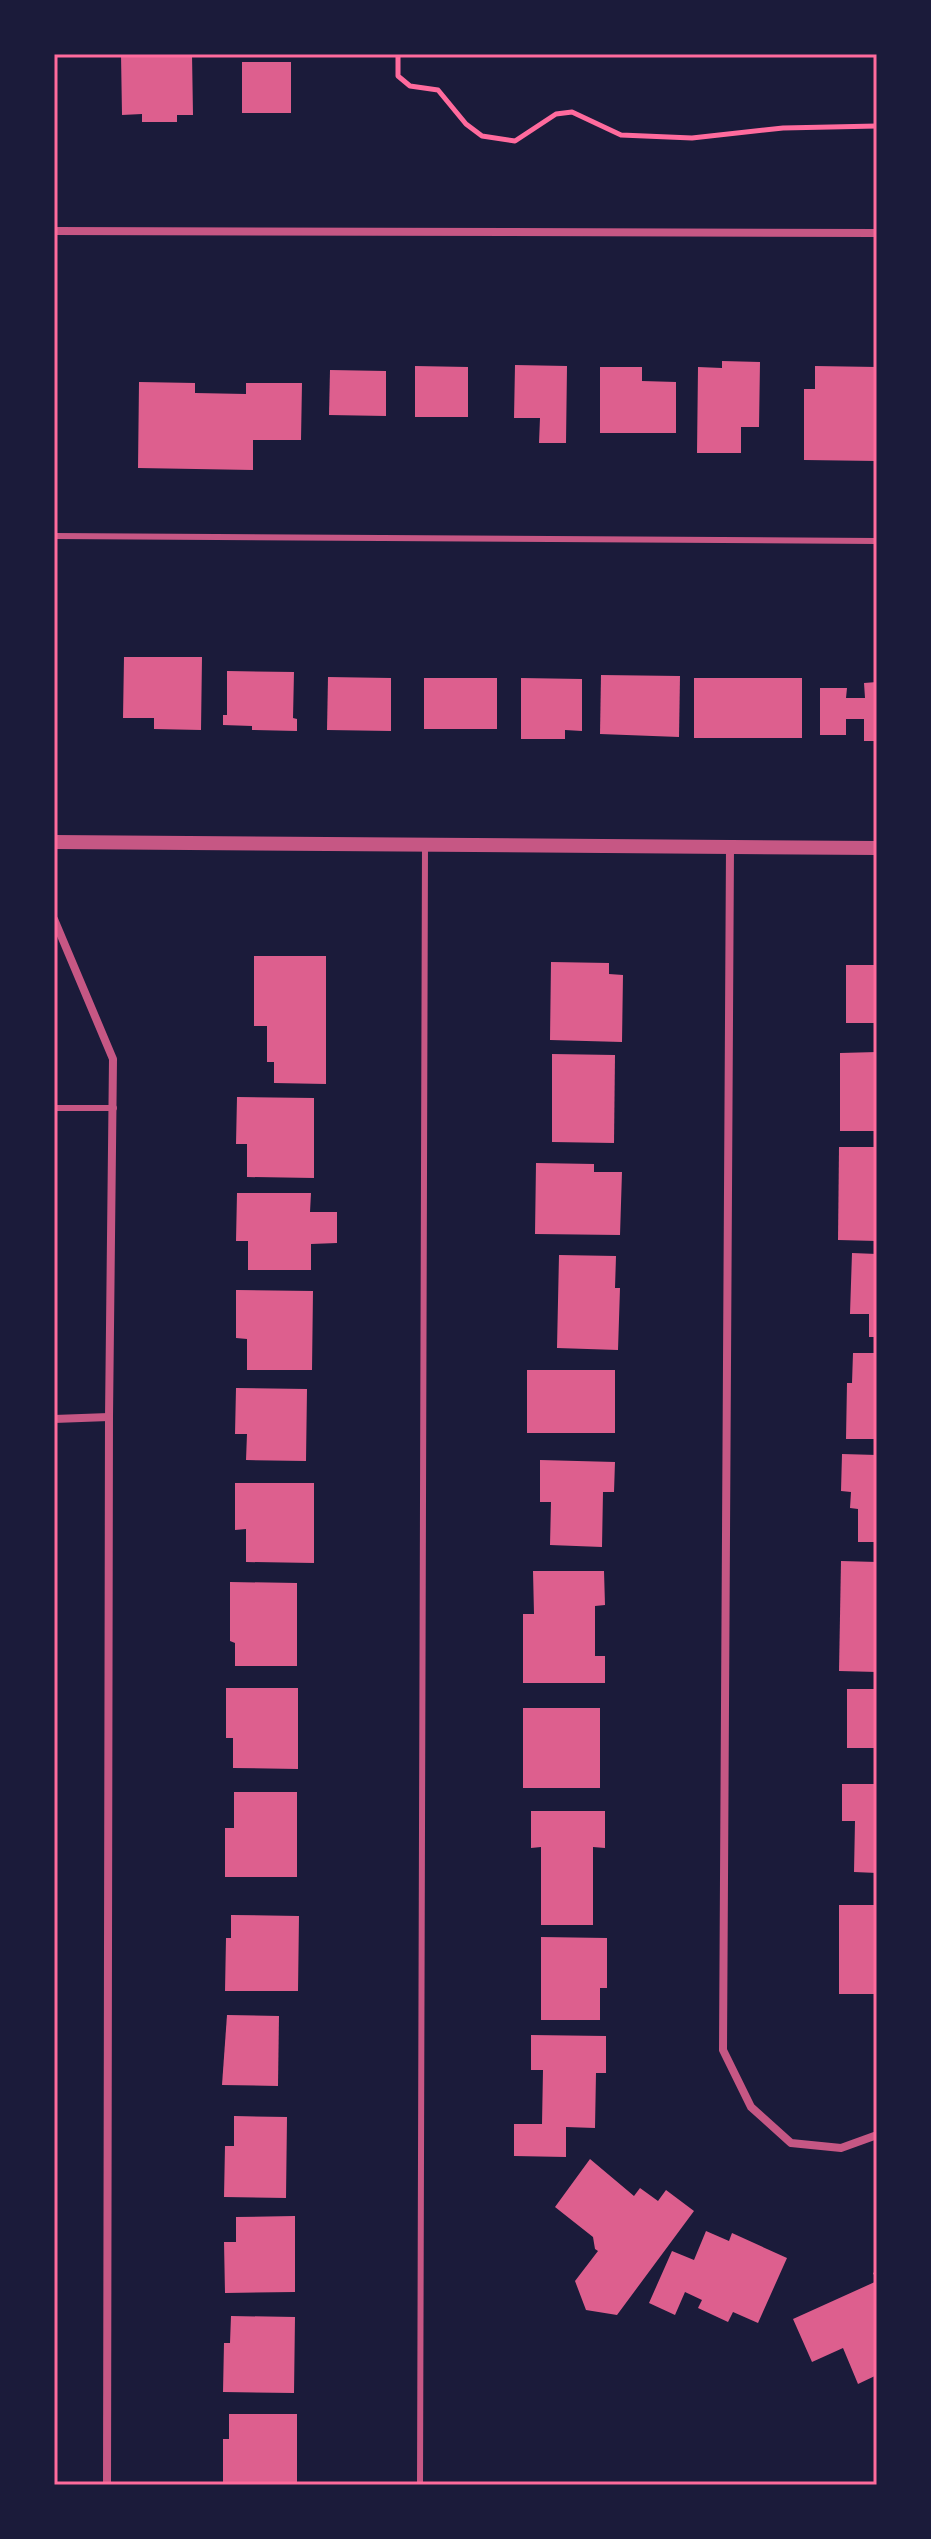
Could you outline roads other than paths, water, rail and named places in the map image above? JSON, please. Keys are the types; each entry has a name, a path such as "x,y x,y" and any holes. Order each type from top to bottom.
{"street":[{"path":"54,231 877,233"},
{"path":"54,842 877,848"},
{"path":"730,848 723,2050 751,2107 791,2143 841,2148 877,2135"},
{"path":"54,919 113,1059 109,1417 107,2485"},
{"path":"54,1419 109,1417"}],"lane":[{"path":"54,536 877,541"},
{"path":"420,2485 425,845"},
{"path":"54,1108 114,1108"}]}
